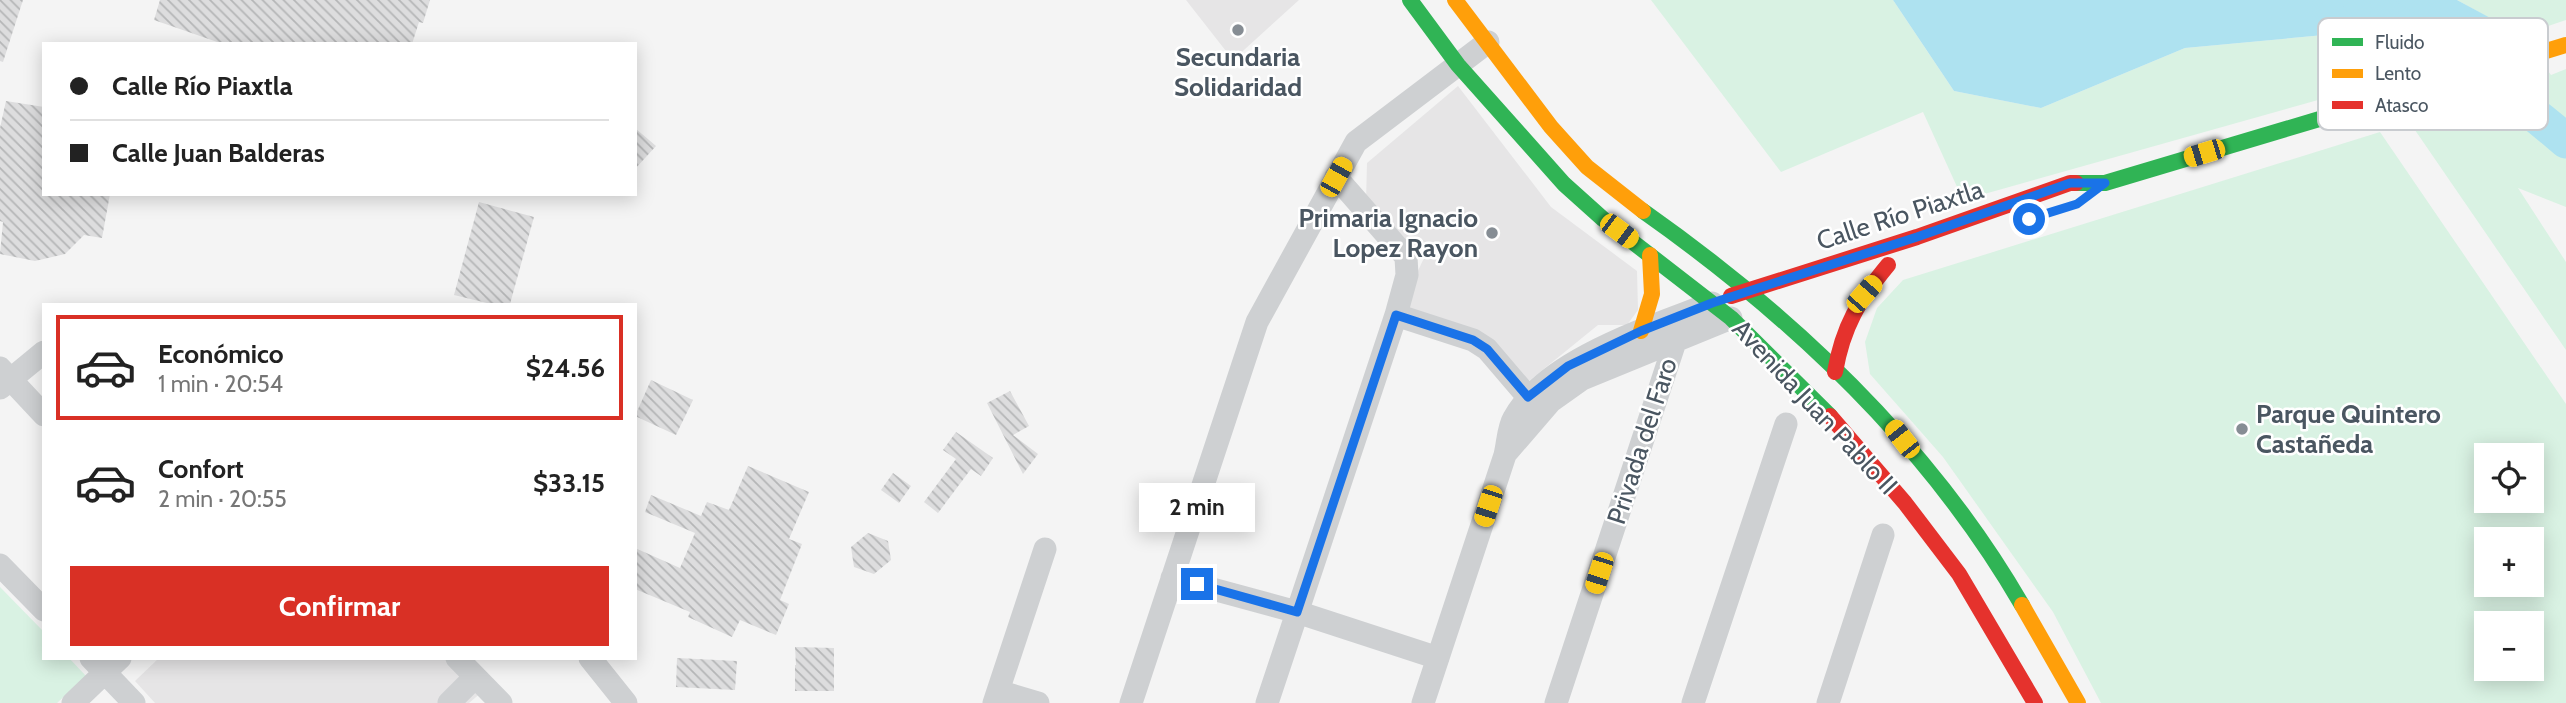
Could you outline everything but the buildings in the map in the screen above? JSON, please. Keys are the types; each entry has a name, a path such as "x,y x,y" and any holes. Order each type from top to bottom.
{"main road":[{"name":"Avenida Juan Pablo II","path":"1410,0 1458,65 1583,204 1731,318 1836,423 1905,503 1959,574 2035,703"},
{"name":"Avenida Juan Pablo II","path":"1455,0 1551,127 1587,167 1616,192 1707,256 1747,290 1775,305 1835,372 1886,419 1966,520 2009,583 2078,703"},
{"name":"Calle Río Piaxtla","path":"2548,50 2566,45"},
{"name":"Calle Río Piaxtla","path":"1712,303 1917,237 2070,183 2105,183 2318,119"},
{"name":"Calle Río Piaxtla","path":"2086,197 2105,183"},
{"path":"1641,331 1652,299 1653,271 1650,255"},
{"name":"Calle Río Piaxtla","path":"1835,372 1839,344 1847,320 1864,294 1895,263 1864,274"},
{"path":"1731,318 1775,305"}],"street":[{"path":"1131,703 1257,322 1356,142 1488,42"},
{"path":"1267,703 1407,275 1406,257 1336,177"},
{"path":"1423,703 1505,455 1513,421 1528,397 1568,366 1641,331 1712,303"},
{"path":"1396,315 1473,340 1487,349 1528,397"},
{"path":"1505,455 1551,401 1582,379 1731,318"},
{"name":"Privada del Faro","path":"1556,703 1676,339"},
{"path":"42,353 3,379 42,413"},
{"path":"1693,703 1786,424"},
{"path":"1828,703 1883,535"},
{"path":"1038,703 996,697 1045,549"},
{"path":"0,565 42,608"},
{"path":"1172,578 1297,612 1438,658"},
{"path":"459,660 501,703"},
{"path":"592,660 626,703"},
{"path":"73,703 105,663 134,703"},
{"path":"449,703 475,677"}],"shaded area":[{"name":"Secundaria Solidaridad","path":"1186,0 1299,0 1233,60"},
{"name":"Primaria Ignacio Lopez Rayon","path":"1458,86 1551,207 1637,271 1638,310 1627,325 1598,325 1524,385 1401,307 1424,258 1366,202 1367,163"},
{"path":"157,660 450,660 482,692 469,703 155,703 135,681"}],"green space":[{"path":"1651,0 1893,0 1954,91 2041,108 2185,48 2318,36 2318,100 1963,200 1923,112 1781,172"},
{"path":"2457,0 2566,0 2566,20 2548,26 2548,18 2489,18"},
{"path":"2566,69 2566,207 2518,188 2566,262 2566,350 2415,130 2548,130 2548,71 2551,75"},
{"name":"Parque Quintero Castañeda","path":"2380,132 2566,404 2566,703 2101,703 2053,612 1943,457 1870,374 1865,342 1877,308 1903,280"},
{"path":"0,587 42,630 42,660 71,660 86,676 57,703 0,703"}],"water":[{"path":"1893,0 2457,0 2490,18 2318,18 2318,36 2185,48 2041,108 1954,91"}],"waterway":[{"path":"2360,0 2389,18"},
{"path":"2548,126 2566,141"}],"traffic: fast":[{"path":"1410,0 1458,65 1564,184 1603,219 1731,318 1830,416"},
{"path":"2076,183 2105,183 2318,119"},
{"path":"1643,211 1752,295 1854,388 1901,438 1945,491 2022,605"}],"traffic: slow":[{"path":"1455,0 1551,127 1587,167 1643,211"},
{"path":"2548,50 2566,45"},
{"path":"1641,331 1652,294 1650,255"},
{"path":"2022,605 2078,703"}],"traffic: jam":[{"path":"1731,296 2076,183"},
{"path":"1835,372 1838,356 1854,314 1888,265"},
{"path":"1830,416 1905,503 1959,574 2035,703"}],"place":[{"name":"Secundaria Solidaridad","path":"1238,30"},
{"name":"Primaria Ignacio Lopez Rayon","path":"1492,233"},
{"name":"Parque Quintero Castañeda","path":"2242,429"}],"route":[{"path":"1197,584 1297,612 1396,315 1473,340 1487,349 1528,397 1568,366 1596,352 1641,331 1747,290 1917,237 2070,183 2105,183 2077,204 2029,219"}]}
